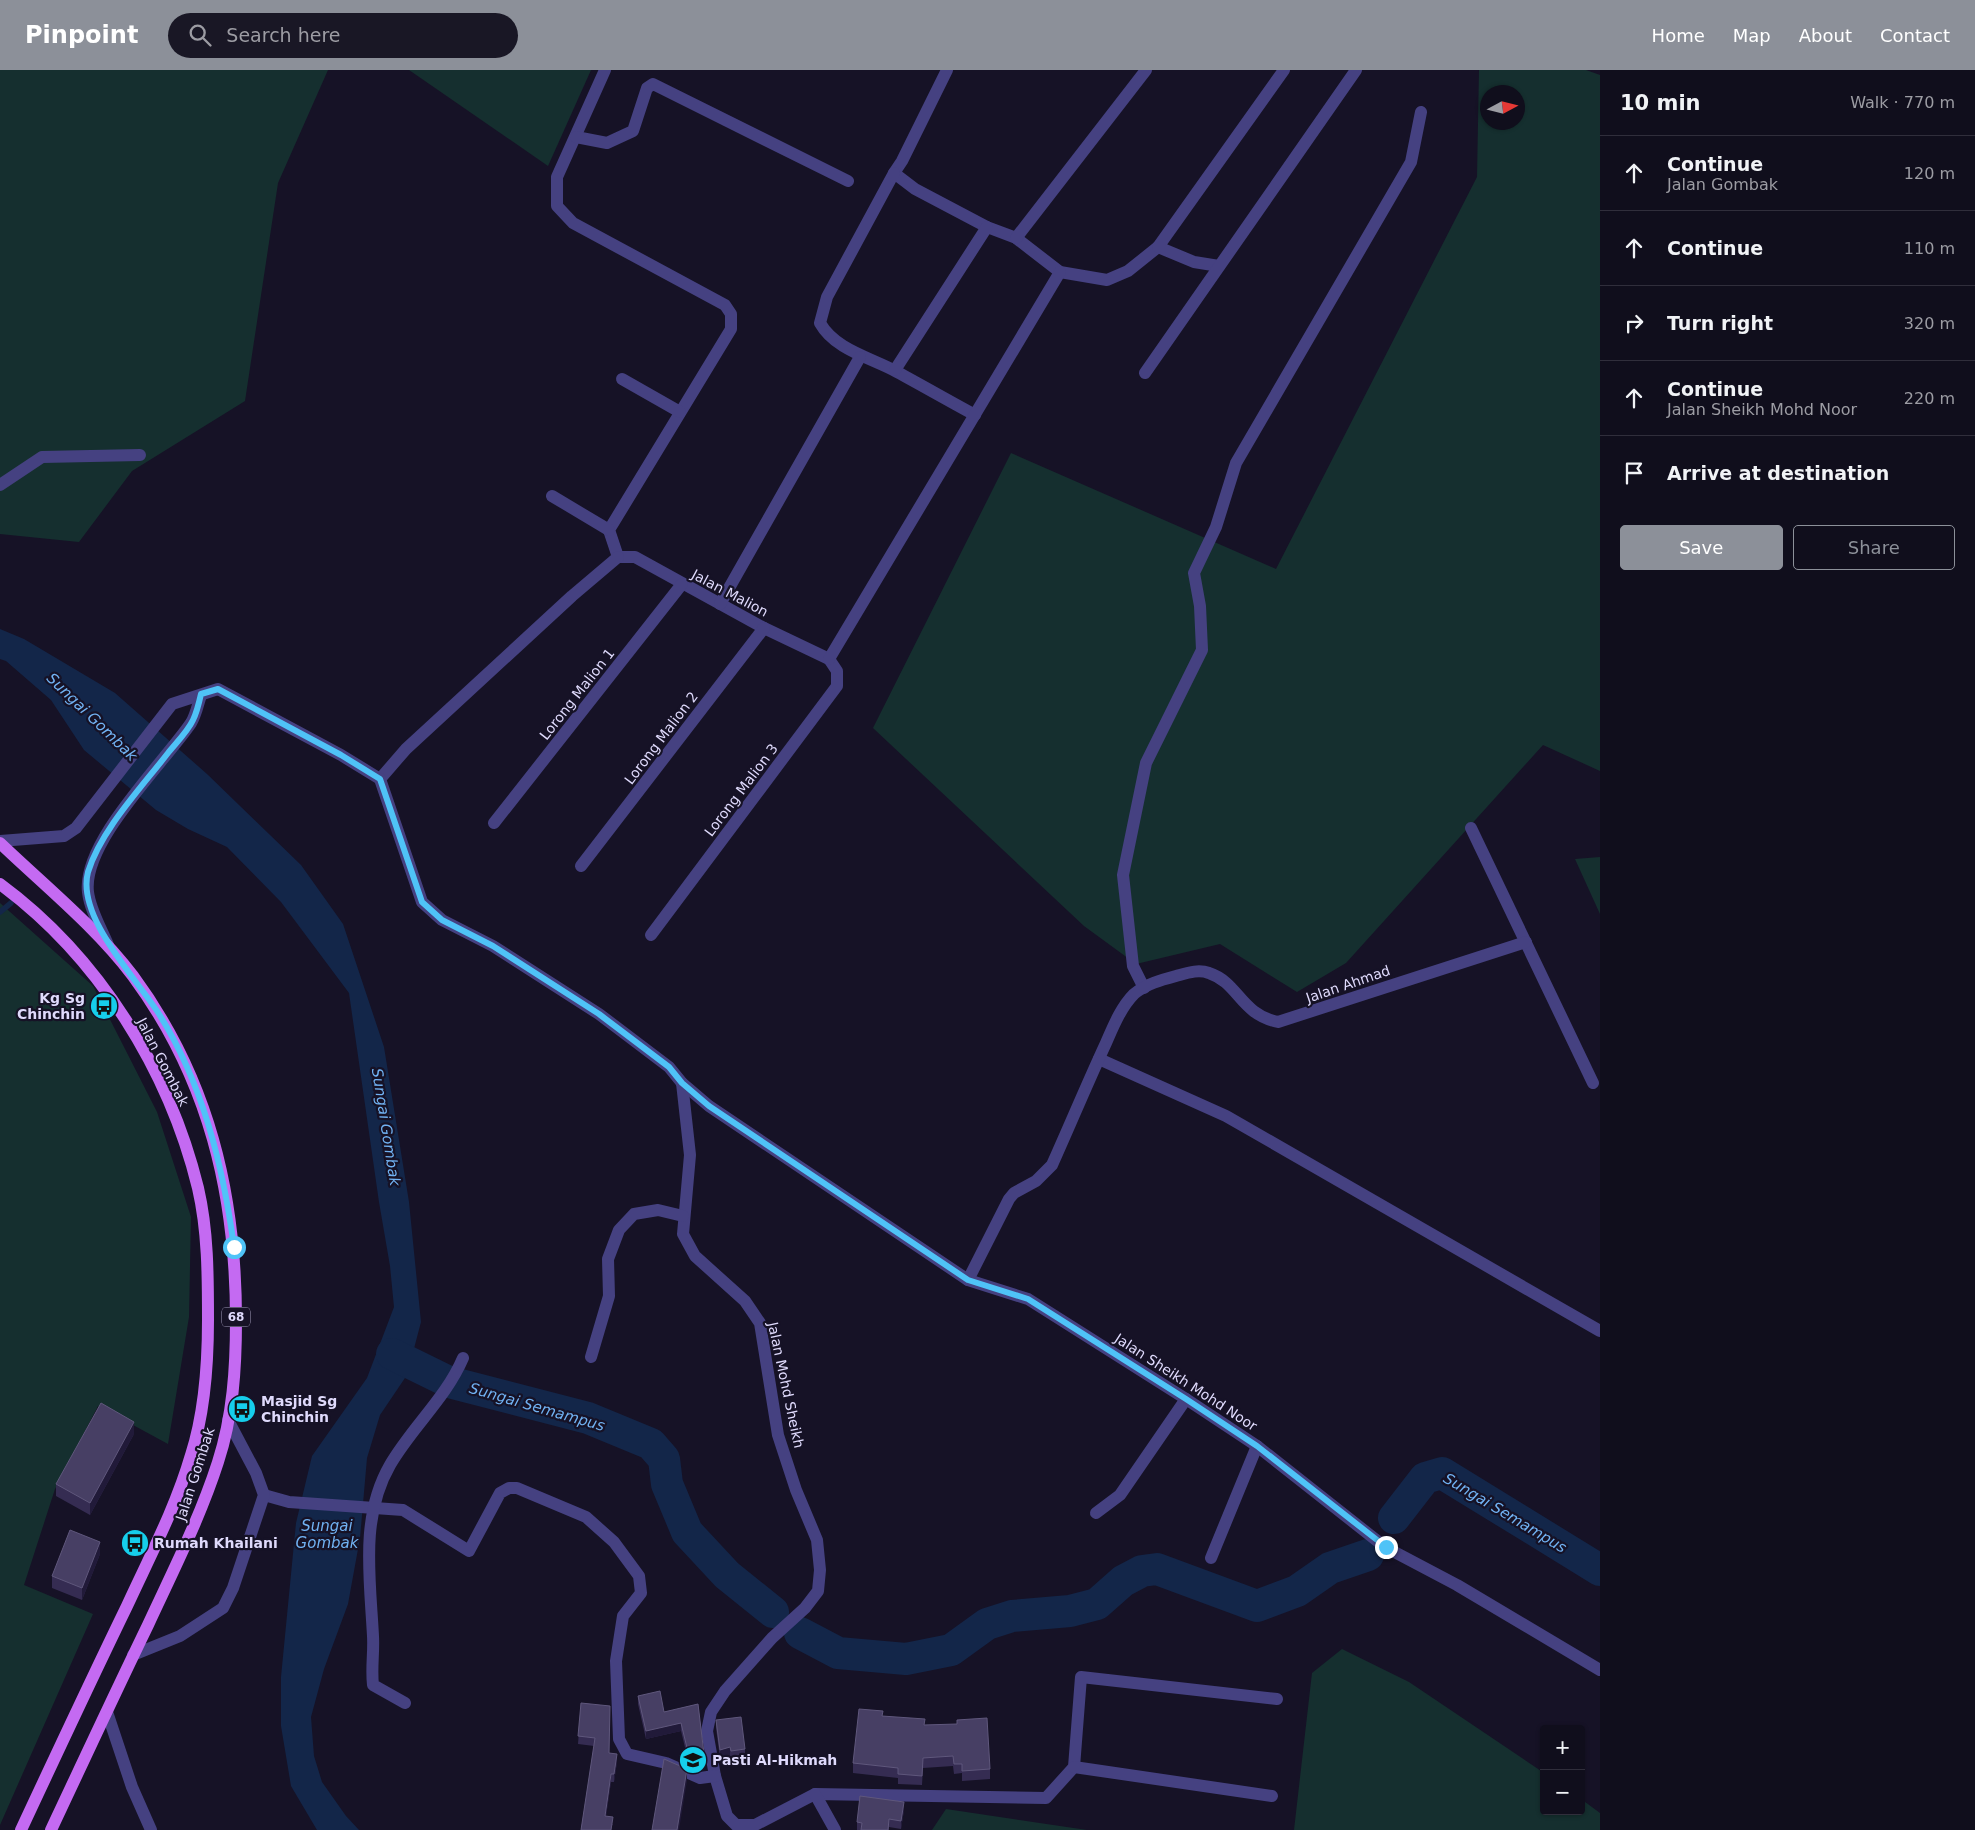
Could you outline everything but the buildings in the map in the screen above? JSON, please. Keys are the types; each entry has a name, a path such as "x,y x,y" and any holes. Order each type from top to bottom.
{"main road":[{"name":"Jalan Gombak","path":"0,842 108,945 159,1014 173,1039 214,1139 227,1197 234,1247 236,1371 228,1420 218,1462 193,1530 51,1830"},
{"name":"Jalan Gombak","path":"0,884 17,897 74,950 103,987 129,1027 160,1083 182,1135 198,1190 208,1258 208,1368 192,1454 168,1519 20,1830"}],"street":[{"path":"605,70 557,178 557,206 573,224 725,304 731,314 731,329 609,530"},
{"path":"947,70 902,161 827,298 820,323 825,331 860,356 894,370 975,415"},
{"path":"1016,238 1146,70"},
{"path":"894,173 914,189 988,227 1016,238 1060,272 1106,280 1128,271 1158,247 1284,70"},
{"path":"1146,372 1356,70"},
{"path":"576,137 607,143 633,131 646,88 654,84 848,181"},
{"path":"968,1280 1014,1193 1036,1181 1052,1165 1099,1059 1128,1002 1144,988 1133,966 1123,875 1146,763 1202,650 1200,606 1194,573 1216,528 1236,463 1411,162 1421,112"},
{"path":"894,370 988,227"},
{"path":"1158,247 1194,262 1219,266"},
{"path":"829,659 1060,272"},
{"path":"720,604 860,356"},
{"path":"622,379 680,412"},
{"path":"0,485 42,457 140,454"},
{"path":"0,842 64,836 76,828 172,704 218,689 333,751 380,779 406,749 572,596 618,557 609,530 552,496"},
{"name":"Jalan Malion","path":"618,557 635,557 764,628 829,659"},
{"name":"Lorong Malion 1","path":"494,823 682,584"},
{"name":"Lorong Malion 2","path":"581,866 764,628"},
{"name":"Lorong Malion 3","path":"650,935 837,686 836,671 829,659"},
{"path":"108,945 88,893 88,875 99,847 126,807 192,721 201,694"},
{"name":"Jalan Sheikh Mohd Noor","path":"380,779 422,902 442,920 493,946 599,1014 669,1067 682,1083 709,1106 874,1215 968,1280 1028,1299 1257,1446 1386,1547 1457,1585 1600,1670"},
{"path":"1471,828 1593,1083"},
{"name":"Jalan Ahmad","path":"1144,988 1154,982 1194,972 1211,974 1226,983 1252,1012 1278,1022 1526,942"},
{"path":"1099,1059 1226,1116 1600,1332"},
{"name":"Jalan Mohd Sheikh","path":"682,1083 690,1155 683,1216 683,1234 695,1256 745,1301 760,1323 778,1434 796,1490 817,1540 820,1570 818,1591 805,1608 772,1638 725,1691 711,1712 707,1731 715,1776 728,1816 736,1825 756,1824 815,1794"},
{"path":"591,1357 608,1296 608,1259 619,1230 634,1214 658,1210 683,1216"},
{"path":"405,1703 373,1685 373,1639 368,1565 369,1528 372,1507 390,1464 409,1435 436,1403 458,1371 463,1358"},
{"path":"1096,1513 1120,1495 1186,1399"},
{"path":"133,1655 180,1636 223,1608 237,1578 264,1495 256,1473 228,1420"},
{"path":"1211,1558 1257,1446"},
{"path":"264,1495 289,1502 403,1510 468,1551 500,1493 509,1488 517,1488 586,1517 614,1542 639,1576 642,1584 641,1592 623,1616 616,1661 619,1740 627,1754 666,1763 700,1778 715,1776"},
{"path":"815,1794 1046,1798 1074,1767 1081,1677 1277,1699"},
{"path":"107,1712 132,1787 151,1830"},
{"path":"1074,1767 1272,1796"},
{"path":"815,1794 835,1830"}],"green space":[{"path":"0,70 328,70 278,183 245,401 132,471 79,542 0,534"},
{"path":"409,70 591,70 548,166"},
{"path":"1479,70 1586,70 1600,75 1600,771 1543,745 1346,963 1297,992 1220,944 1136,964 1084,926 873,728 1011,453 1276,569 1477,177"},
{"path":"1600,857 1600,914 1575,859"},
{"path":"0,903 93,986 157,1112 191,1217 189,1317 168,1444 98,1406 55,1489 24,1585 93,1614 0,1825"},
{"path":"1342,1649 1409,1682 1540,1770 1540,1815 1585,1815 1585,1802 1600,1813 1600,1830 1294,1830 1312,1673"},
{"path":"946,1809 1087,1830 932,1830"}],"water":[{"name":"Sungai Gombak","path":"0,629 24,639 115,693 207,774 301,865 343,924 384,1047 409,1202 421,1322 407,1375 380,1415 367,1458 360,1538 348,1604 324,1669 311,1717 314,1756 322,1782 346,1816 359,1830 317,1830 291,1786 281,1726 281,1677 296,1523 312,1456 367,1378 394,1307 390,1266 349,993 281,902 227,847 188,829 156,810 84,750 51,700 6,661 0,659"}],"waterway":[{"path":"0,912 11,903"},
{"name":"Sungai Semampus","path":"392,1354 449,1382 588,1418 651,1444 664,1459 667,1484 687,1532 727,1575 773,1612"},
{"name":"Sungai Semampus","path":"1394,1518 1425,1478 1442,1473 1600,1570"},
{"name":"Sungai Semampus","path":"800,1633 838,1653 906,1659 951,1650 987,1624 1012,1616 1070,1611 1097,1604 1123,1581 1142,1571 1157,1569 1257,1606 1297,1591 1330,1568 1368,1555"}],"place":[{"name":"Kg Sg Chinchin","path":"104,1006"},
{"name":"Masjid Sg Chinchin","path":"242,1409"},
{"name":"Rumah Khailani","path":"135,1543"},
{"name":"Pasti Al-Hikmah","path":"693,1760"}],"route":[{"path":"234,1247 227,1197 214,1139 178,1047 159,1014 108,945 88,893 88,875 99,847 126,807 192,721 201,694 218,689 341,755 380,779 422,902 442,920 493,946 599,1014 669,1067 682,1083 709,1106 874,1215 968,1280 1028,1299 1257,1446 1386,1547"}]}
